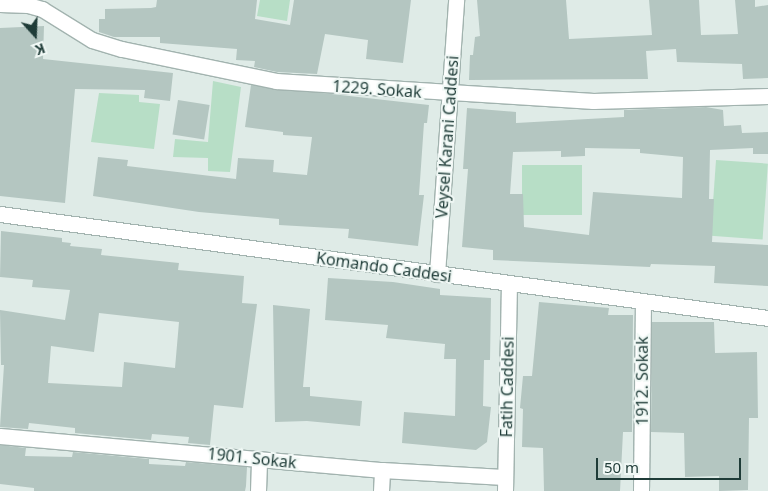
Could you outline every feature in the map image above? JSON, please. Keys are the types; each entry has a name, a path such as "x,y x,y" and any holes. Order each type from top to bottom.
{"street":[{"name":"Veysel Karani Caddesi","path":"437,274 451,94 456,0"},
{"name":"1229. Sokak","path":"0,4 28,5 42,9 92,40 122,49 276,82 451,94 593,101 768,96"},
{"name":"Komando Caddesi","path":"0,214 768,318"},
{"name":"Fatih Caddesi","path":"505,484 509,284"},
{"name":"1912. Sokak","path":"641,491 643,301"},
{"name":"1901. Sokak","path":"0,436 382,470 505,484"},
{"path":"258,491 259,460"},
{"path":"382,470 382,491"}],"green space":[{"path":"260,0 290,0 287,21 257,16"},
{"path":"213,81 241,87 230,172 208,171 208,158 173,157 175,139 208,142"},
{"path":"99,93 139,95 139,102 160,104 154,149 91,142"},
{"path":"716,160 768,164 763,239 711,236"},
{"path":"522,165 582,165 582,215 522,215"}],"building":[{"path":"157,0 257,0 255,19 290,25 294,0 411,0 403,63 366,59 368,40 325,34 317,74 277,72 254,67 255,61 236,60 237,49 160,43 160,37 114,37 99,32 99,19 105,19 105,9 151,8 156,7"},
{"path":"477,0 566,0 569,39 652,35 649,0 699,0 701,35 738,34 735,0 755,0 755,7 768,5 768,78 743,79 742,64 677,62 676,49 646,51 648,79 469,80 470,55 473,55 475,37 480,36"},
{"path":"44,26 43,59 173,73 170,101 144,98 145,90 75,89 65,203 0,196 0,28"},
{"path":"251,85 429,105 427,123 424,123 419,195 424,195 418,246 348,238 349,229 279,225 279,219 199,212 93,196 98,157 128,160 127,166 236,179 238,158 274,160 273,172 307,175 312,137 283,135 283,132 245,127"},
{"path":"178,100 210,105 204,140 173,135"},
{"path":"706,107 723,110 724,126 741,125 742,133 768,132 768,154 753,154 753,148 710,150 709,199 714,199 712,242 768,245 768,286 714,283 715,266 651,264 650,267 493,260 493,250 462,247 468,169 463,169 467,108 516,112 516,123 624,117 624,110","holes":["585,148 640,149 640,153 683,157 682,198 593,192 589,235 524,227 523,194 510,194 513,152 561,151 561,157 585,156"]},
{"path":"1,231 62,238 62,242 71,243 70,246 102,249 101,255 179,263 178,270 244,276 242,303 257,304 243,408 214,405 210,445 188,443 189,437 152,434 151,440 75,433 75,428 29,423 28,429 0,427 4,365 1,365 0,310 65,320 70,290 32,287 33,280 0,277","holes":["99,313 179,322 175,368 124,362 122,387 48,383 51,346 94,352"]},
{"path":"328,278 393,282 440,289 440,295 491,298 490,360 484,360 483,406 491,407 487,442 476,450 402,443 404,412 455,416 456,359 444,359 445,344 386,338 388,325 325,320"},
{"path":"539,302 609,308 608,315 633,315 632,432 623,432 620,491 544,491 543,448 522,447 523,409 520,408 523,376 532,376"},
{"path":"273,305 310,309 303,387 310,387 310,396 362,401 360,426 307,421 275,422"},
{"path":"652,322 714,322 715,353 757,352 758,418 749,418 748,490 719,491 719,476 685,477 684,433 651,432"},
{"path":"0,445 26,448 25,456 72,457 73,452 149,459 149,464 185,466 186,462 247,467 246,486 245,491 34,491 34,488 0,484"}]}
